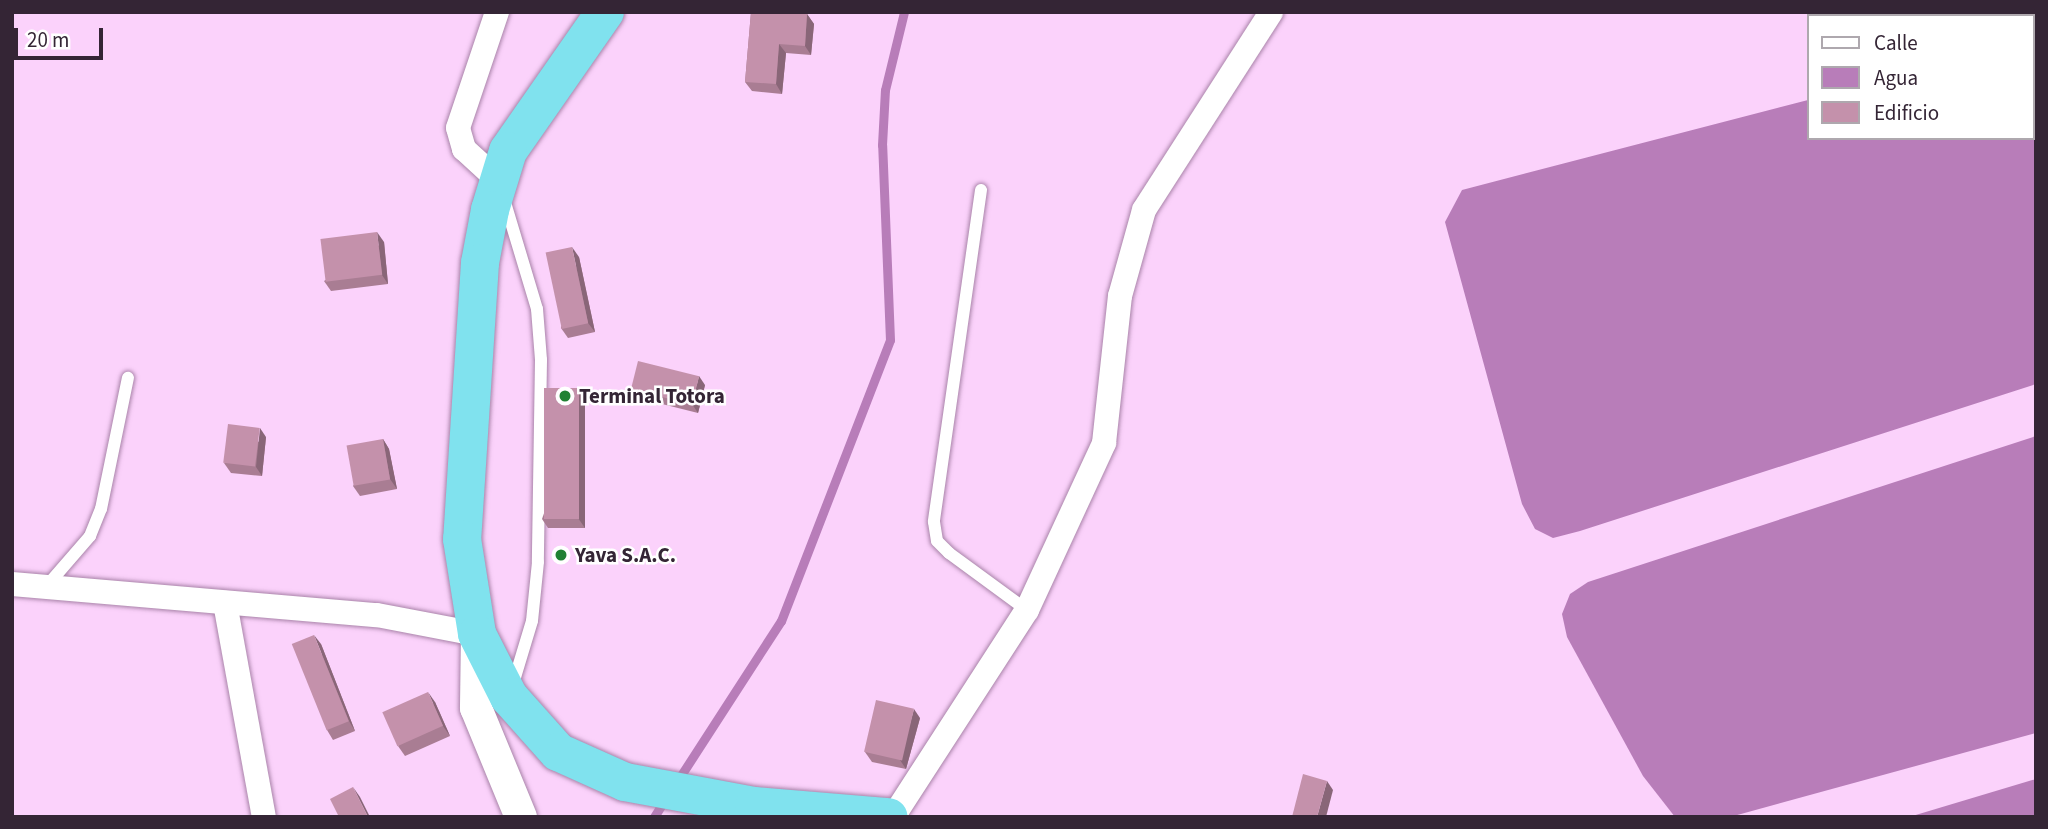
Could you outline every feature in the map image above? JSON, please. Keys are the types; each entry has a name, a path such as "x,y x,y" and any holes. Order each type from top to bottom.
{"highway":[{"path":"605,12 508,151 498,180 480,263 461,539 477,634 509,698 558,752 625,782 754,806 891,817"}],"street":[{"path":"497,12 458,128 464,149 498,180"},
{"path":"891,817 1027,610 1104,443 1120,296 1144,210 1270,12"},
{"path":"12,584 377,615 477,634 476,708 521,817"},
{"path":"225,603 264,817"}],"lane":[{"path":"498,180 537,309 541,360 538,562 532,621 509,698"},
{"path":"981,190 934,522 937,541 949,553 1027,610"},
{"path":"44,588 90,537 97,518 128,377"}],"water":[{"path":"2036,44 2036,384 1580,531 1553,538 1535,529 1522,504 1445,222 1462,190 1806,101 1806,140 2034,140"},
{"path":"2036,436 2036,733 1730,817 1675,817 1643,776 1567,637 1562,614 1570,594 1588,582"},
{"path":"2036,779 2036,817 1909,817"}],"building":[{"path":"751,12 807,14 805,46 779,44 776,84 745,82"},
{"path":"377,232 382,275 326,282 320,239"},
{"path":"572,247 588,323 562,329 546,253"},
{"path":"638,361 699,376 692,404 631,389"},
{"path":"544,388 579,388 579,519 544,519"},
{"path":"228,424 260,428 255,467 223,463"},
{"path":"383,439 390,479 354,486 347,445"},
{"path":"314,635 349,721 327,730 292,644"},
{"path":"428,692 443,726 397,746 382,712"},
{"path":"876,700 914,709 902,760 864,752"},
{"path":"1303,774 1327,781 1317,817 1292,817"},
{"path":"353,787 368,817 339,817 330,799"}],"waterway":[{"path":"676,783 781,621 890,340 882,145 885,90 904,12"},
{"path":"654,817 664,801"}],"place":[{"name":"Terminal Totora","path":"565,396"},
{"name":"Yava S.A.C.","path":"561,555"}]}
